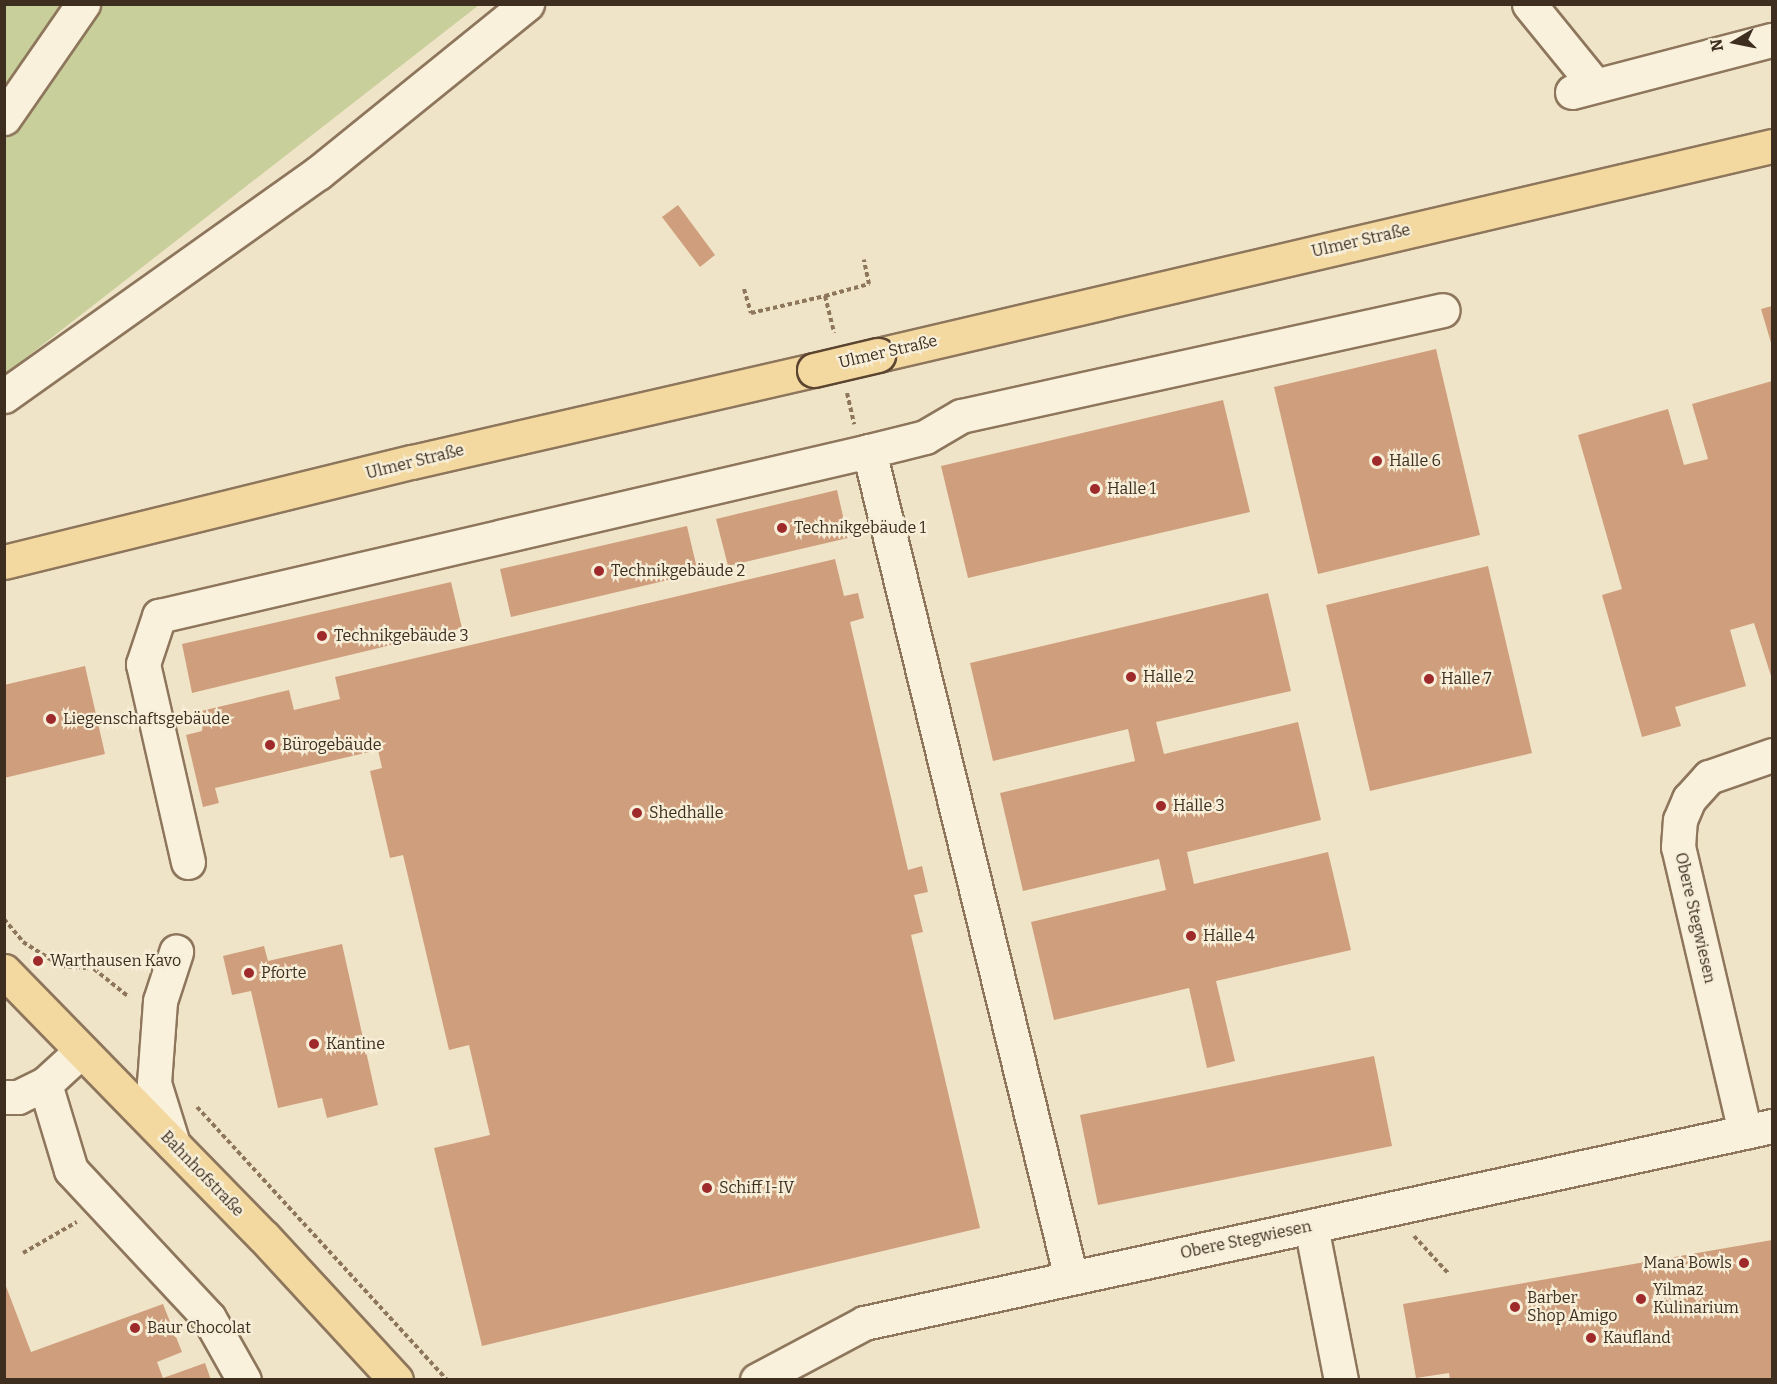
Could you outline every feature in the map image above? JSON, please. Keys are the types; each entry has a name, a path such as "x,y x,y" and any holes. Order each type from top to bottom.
{"main road":[{"name":"Ulmer Straße","path":"4,562 412,462 1773,146"},
{"name":"Bahnhofstraße","path":"4,971 172,1144 389,1375"}],"street":[{"path":"4,118 83,4"},
{"path":"4,396 318,173 526,4"},
{"path":"1529,4 1583,88 1773,40"},
{"path":"188,862 143,664 159,616 926,437 961,416 1442,310"},
{"path":"869,451 1071,1278"},
{"name":"Obere Stegwiesen","path":"757,1380 864,1323 1759,1129 1678,847 1680,820 1689,799 1708,777 1773,755"},
{"path":"172,1144 154,1083 160,1001 176,952"},
{"path":"4,1096 18,1097 45,1084 81,1051"},
{"path":"45,1084 71,1170 208,1318 244,1380"},
{"path":"1311,1226 1341,1380"}],"path":[{"path":"825,296 869,284 864,260"},
{"path":"4,919 23,942 61,966 94,969 129,997 155,1045"},
{"path":"191,1100 212,1128 447,1380"},
{"path":"23,1252 104,1207"},
{"path":"1389,1209 1448,1273"}],"green space":[{"path":"5,5 479,5 5,374"}],"building":[{"path":"678,205 715,255 700,267 662,217"},
{"path":"1772,306 1772,346 1761,309"},
{"name":"Halle 6","path":"1436,349 1480,535 1318,574 1274,387"},
{"path":"1772,381 1772,679 1754,623 1730,630 1746,686 1675,707 1681,726 1642,737 1602,595 1622,589 1578,435 1668,409 1684,465 1708,459 1692,404"},
{"name":"Halle 1","path":"1223,400 1250,512 968,578 941,466"},
{"name":"Technikgebäude 1","path":"837,490 848,538 728,566 716,519"},
{"name":"Technikgebäude 2","path":"687,526 698,573 511,617 500,569"},
{"path":"835,559 844,596 858,593 864,618 850,622 908,870 922,866 928,892 914,895 923,932 911,935 980,1228 482,1346 434,1148 490,1135 469,1045 449,1050 403,855 390,858 370,771 382,768 378,750 215,788 219,803 203,807 186,735 202,731 197,712 289,690 294,710 340,699 335,677"},
{"name":"Halle 7","path":"1488,566 1532,753 1370,791 1326,605"},
{"name":"Technikgebäude 3","path":"451,582 462,628 192,693 182,644"},
{"path":"1268,593 1291,691 1156,722 1164,754 1298,722 1321,820 1187,852 1194,884 1328,852 1351,950 1216,981 1235,1061 1207,1068 1189,988 1054,1020 1031,922 1166,890 1159,859 1023,891 1000,793 1135,761 1128,729 993,761 970,663"},
{"name":"Liegenschaftsgebäude","path":"85,666 105,754 4,778 4,685"},
{"name":"Kantine","path":"342,944 378,1105 327,1118 322,1098 278,1108 251,991 232,995 223,956 264,946 268,961"},
{"path":"1374,1056 1392,1146 1098,1205 1080,1115"},
{"name":"Kaufland","path":"1772,1240 1772,1380 1450,1380 1449,1373 1416,1378 1403,1304"},
{"name":"Baur Chocolat","path":"4,1281 31,1352 163,1304 182,1352 157,1362 163,1378 205,1363 211,1380 4,1380"}],"place":[{"name":"Halle 6","path":"1377,461"},
{"name":"Halle 1","path":"1095,489"},
{"name":"Technikgebäude 1","path":"782,528"},
{"name":"Technikgebäude 2","path":"599,571"},
{"name":"Technikgebäude 3","path":"322,636"},
{"name":"Halle 2","path":"1131,677"},
{"name":"Halle 7","path":"1429,679"},
{"name":"Liegenschaftsgebäude","path":"51,719"},
{"name":"Bürogebäude","path":"270,745"},
{"name":"Halle 3","path":"1161,806"},
{"name":"Shedhalle","path":"637,813"},
{"name":"Halle 4","path":"1191,936"},
{"name":"Warthausen Kavo","path":"38,961"},
{"name":"Pforte","path":"249,973"},
{"name":"Kantine","path":"314,1044"},
{"name":"Schiff I-IV","path":"707,1188"},
{"name":"Mana Bowls","path":"1744,1263"},
{"name":"Yilmaz Kulinarium","path":"1641,1299"},
{"name":"Barber Shop Amigo","path":"1515,1307"},
{"name":"Baur Chocolat","path":"135,1328"},
{"name":"Kaufland","path":"1591,1338"}]}
